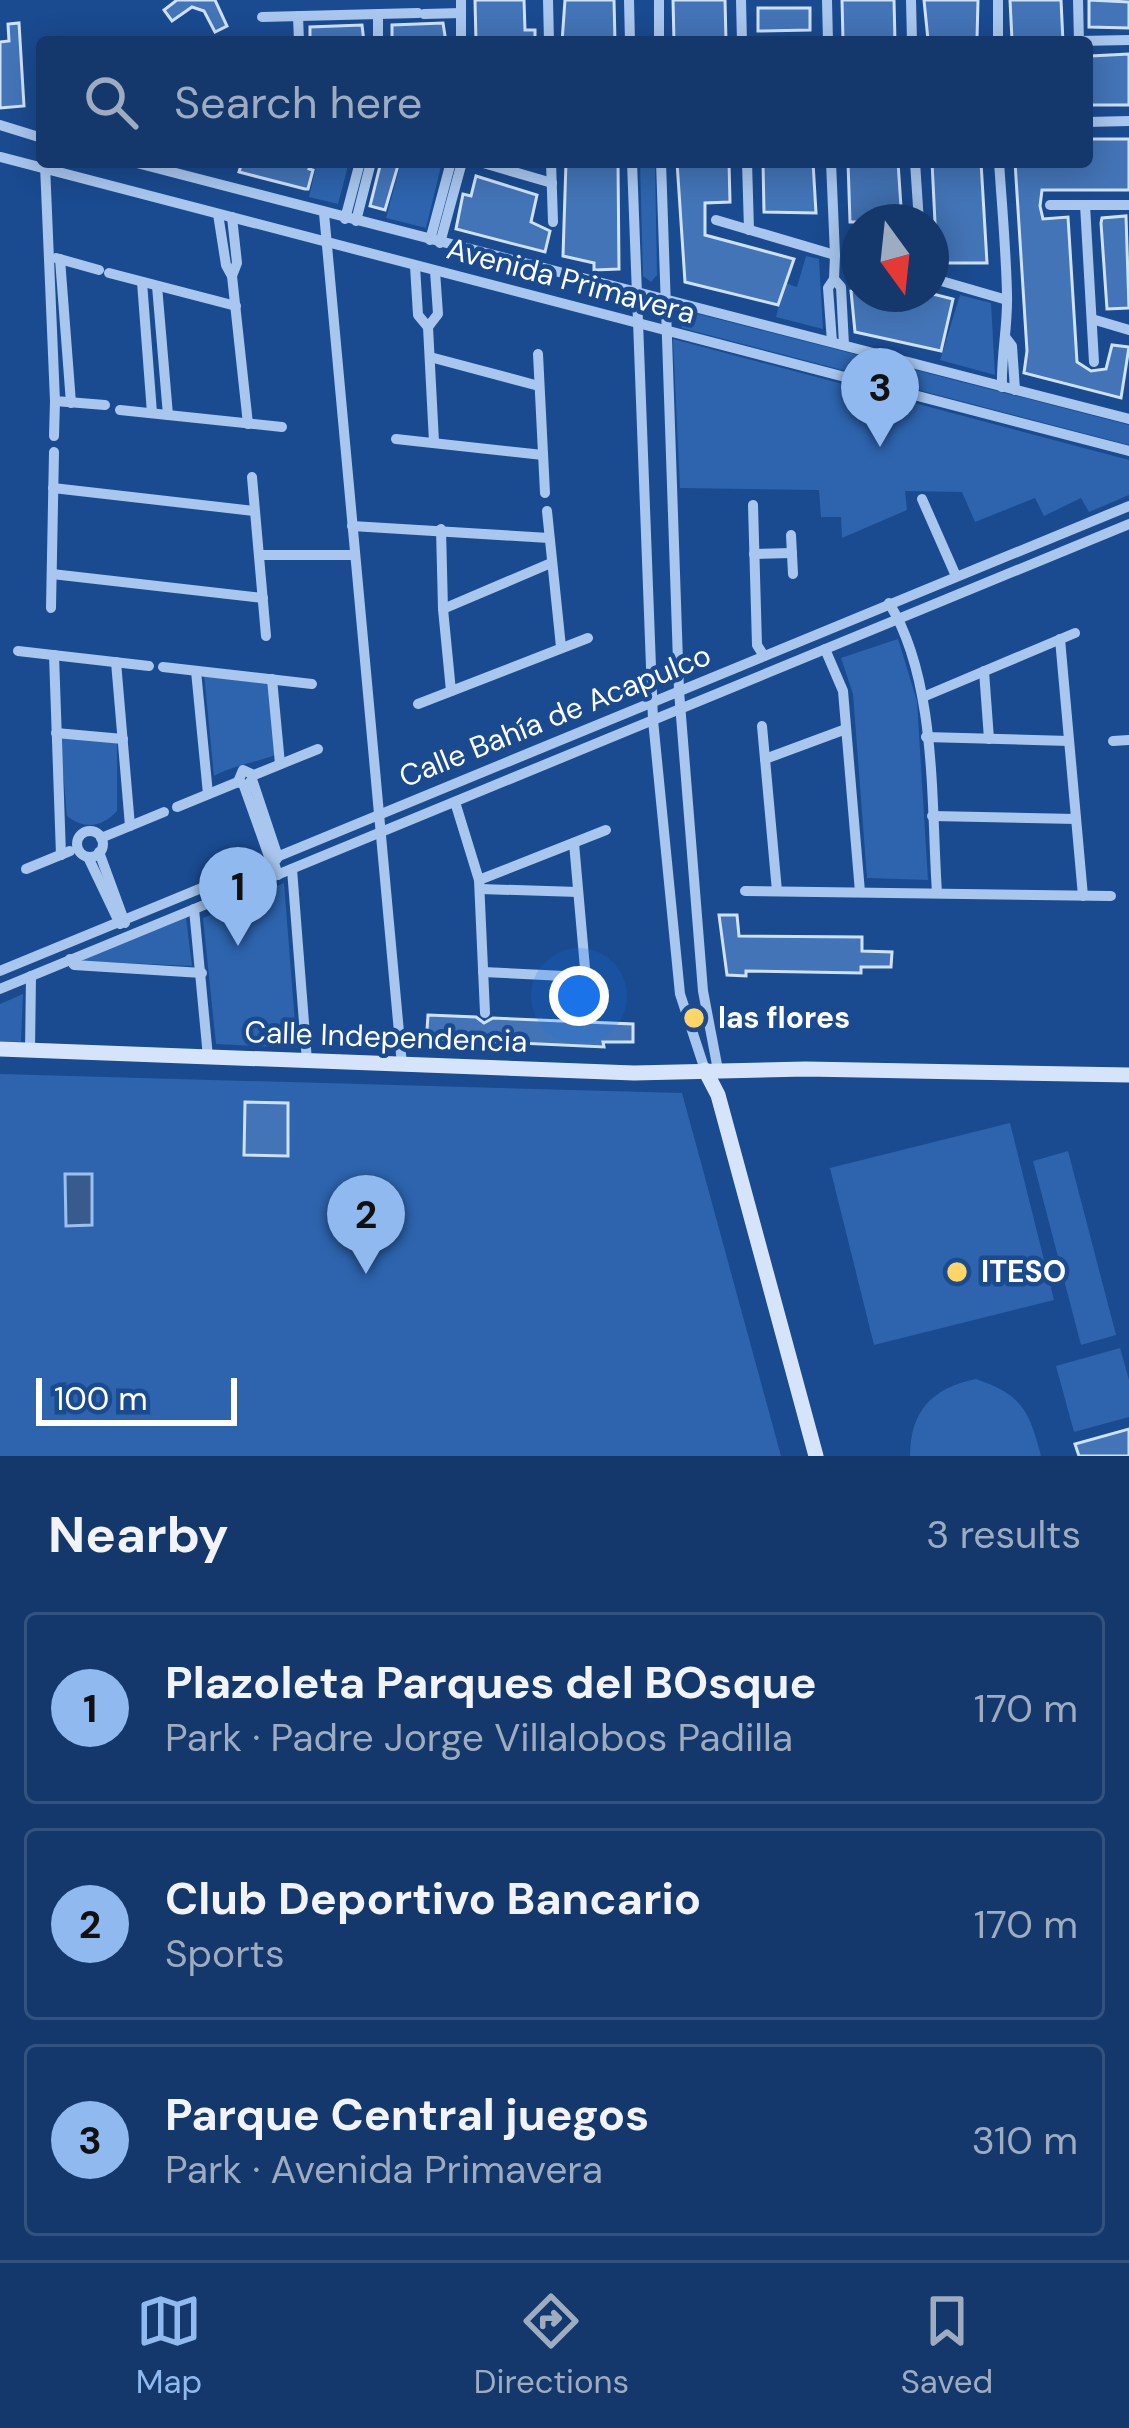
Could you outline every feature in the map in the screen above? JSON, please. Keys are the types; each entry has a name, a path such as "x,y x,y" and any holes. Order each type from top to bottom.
{"street":[{"path":"548,0 548,36"},
{"path":"629,0 630,36"},
{"path":"659,0 659,36"},
{"path":"740,0 742,36"},
{"path":"827,0 828,36"},
{"path":"911,0 912,36"},
{"path":"998,0 998,36"},
{"path":"1078,0 1079,36"},
{"path":"262,17 421,14 461,7"},
{"path":"377,14 378,36"},
{"path":"298,16 299,36"},
{"path":"1093,41 1129,40"},
{"path":"1093,122 1129,122"},
{"path":"0,125 36,136"},
{"name":"Avenida Primavera","path":"2,158 36,164"},
{"path":"45,168 71,403"},
{"name":"Avenida Primavera","path":"52,168 1129,451"},
{"name":"Avenida Primavera","path":"155,168 1129,419"},
{"path":"351,220 359,168"},
{"path":"351,220 369,168"},
{"path":"435,241 450,168"},
{"path":"435,241 460,168"},
{"path":"501,168 552,183"},
{"path":"551,168 553,222"},
{"path":"632,168 653,720 680,994 711,1070 816,1456"},
{"path":"661,168 679,691 711,1070"},
{"path":"747,168 748,230"},
{"path":"831,168 833,279 841,287 838,344"},
{"path":"915,168 918,204"},
{"path":"999,168 1007,300 1006,338 1000,346 1008,389"},
{"path":"1049,205 1129,205"},
{"path":"1085,205 1094,362"},
{"path":"324,213 402,1065"},
{"path":"218,214 232,276 248,424"},
{"path":"232,217 237,263 232,276"},
{"path":"716,220 835,255"},
{"path":"54,258 236,306"},
{"path":"54,258 54,436"},
{"path":"415,266 418,315 428,327 434,442"},
{"path":"428,327 438,314 435,271"},
{"path":"142,282 152,413"},
{"path":"949,283 1007,300"},
{"path":"157,286 168,415"},
{"path":"1092,319 1129,330"},
{"path":"538,354 545,493"},
{"path":"430,357 539,386"},
{"path":"55,401 105,405"},
{"path":"120,410 282,428"},
{"path":"396,439 543,455"},
{"path":"51,608 54,452"},
{"path":"252,477 266,636"},
{"path":"643,490 671,487"},
{"path":"53,488 254,511"},
{"path":"922,499 956,576"},
{"path":"753,505 757,645 764,656"},
{"path":"1127,507 1129,523"},
{"name":"Calle Bahía de Acapulco","path":"1,982 70,960 124,926 379,814 1127,507"},
{"path":"547,511 561,647"},
{"name":"Calle Bahía de Acapulco","path":"1,982 64,945 194,909 274,864 292,869 1129,523"},
{"path":"352,526 549,538"},
{"path":"441,530 451,691"},
{"path":"791,535 793,574"},
{"path":"1043,541 1050,557"},
{"path":"754,554 792,553"},
{"path":"259,555 353,555"},
{"path":"443,609 551,563"},
{"path":"52,574 263,598"},
{"path":"889,603 917,664 923,697 937,893"},
{"path":"923,697 1075,633"},
{"path":"418,704 588,638"},
{"path":"1060,639 1083,896"},
{"path":"825,649 840,680 860,892"},
{"path":"18,651 149,666"},
{"path":"26,869 66,853 59,825 54,655"},
{"path":"116,662 130,826"},
{"path":"163,667 312,684"},
{"path":"196,671 208,794"},
{"path":"984,671 989,739"},
{"path":"272,680 280,764"},
{"path":"762,726 777,891"},
{"path":"765,759 846,729"},
{"path":"56,733 122,739"},
{"path":"926,737 1069,741"},
{"path":"1113,741 1129,740"},
{"path":"177,807 318,748"},
{"path":"248,781 274,864"},
{"path":"455,802 479,885 484,1013"},
{"path":"124,926 94,854 101,838 164,812"},
{"path":"932,816 1076,819"},
{"path":"59,825 78,838"},
{"path":"479,885 606,830"},
{"path":"78,838 89,831 101,838"},
{"path":"78,838 78,850 94,854"},
{"path":"574,843 589,1014"},
{"path":"292,869 307,1061"},
{"path":"479,885 578,892"},
{"path":"745,891 1111,896"},
{"path":"194,909 208,1057"},
{"path":"64,945 74,965 202,974"},
{"path":"483,972 585,977"},
{"path":"30,1050 31,976"},
{"path":"680,994 703,991"},
{"name":"Calle Independencia","path":"0,1049 634,1073 1129,1075"}],"shaded area":[{"path":"316,168 347,168 338,204 309,197"},
{"path":"399,168 441,168 426,228 386,218"},
{"path":"640,168 655,168 657,275 651,282 643,276"},
{"path":"806,256 819,259 823,329 776,317 785,283 797,287"},
{"path":"960,295 991,303 995,375 940,360"},
{"path":"683,310 1129,425 1129,445 682,328 677,316"},
{"path":"673,339 1129,460 1129,495 1089,512 1081,498 1044,516 1035,498 975,522 962,492 905,491 907,510 842,538 841,517 821,517 819,490 680,488"},
{"path":"898,639 917,701 928,880 867,878 853,694 841,658"},
{"path":"204,674 268,678 275,755 214,776"},
{"path":"60,736 117,740 117,811 105,820 87,825 67,816"},
{"path":"284,883 297,1048 216,1044 203,918"},
{"path":"186,918 192,966 79,961"},
{"path":"23,994 21,1042 0,1041 0,1004"},
{"path":"0,1074 682,1093 781,1456 0,1456"},
{"path":"1010,1123 1054,1300 874,1345 830,1168"},
{"path":"1068,1151 1116,1335 1081,1345 1033,1161"},
{"path":"65,1174 92,1174 92,1225 66,1226"},
{"path":"1120,1348 1129,1380 1129,1417 1074,1432 1056,1366"},
{"path":"976,1379 1004,1391 1021,1406 1041,1456 910,1456 914,1426 926,1404 947,1388"}],"building":[{"path":"177,0 215,0 227,26 215,32 204,11 192,7 172,21 164,10"},
{"path":"475,0 524,0 525,30 535,30 535,36 476,36"},
{"path":"565,0 614,0 615,36 562,36"},
{"path":"673,0 725,0 726,36 674,36"},
{"path":"842,0 894,0 895,36 843,36"},
{"path":"924,0 978,0 977,36 928,36"},
{"path":"1010,0 1061,0 1063,36 1012,36"},
{"path":"1089,0 1129,2 1129,28 1089,27"},
{"path":"758,8 810,8 810,30 758,31"},
{"path":"19,23 24,106 0,108 0,42 9,41 8,24"},
{"path":"443,23 445,36 392,36 392,25"},
{"path":"362,25 363,36 310,36 310,27"},
{"path":"1129,54 1129,105 1093,105 1093,56"},
{"path":"1093,139 1129,139 1129,190 1042,190 1040,206 1043,219 1068,217 1077,362 1091,371 1106,369 1112,345 1129,347 1121,398 1024,373 1027,351 1015,168 1093,168"},
{"path":"240,168 313,170 308,189 239,172"},
{"path":"380,168 397,168 385,210 370,206"},
{"path":"566,168 618,168 619,269 594,270 594,263 563,256"},
{"path":"677,168 729,168 730,202 705,203 705,235 794,259 778,305 685,282"},
{"path":"763,168 813,168 816,213 764,212"},
{"path":"848,168 898,168 901,204 849,204"},
{"path":"932,168 981,168 987,263 949,263 949,204 934,204"},
{"path":"476,176 537,195 531,222 550,231 545,252 456,229 463,194 471,196"},
{"path":"1126,216 1129,308 1107,309 1102,218"},
{"path":"949,298 953,299 941,351 855,332 853,312 949,312"},
{"path":"719,915 737,915 739,936 862,937 862,951 892,952 891,967 861,967 861,973 746,971 746,976 727,975"},
{"path":"428,1015 476,1017 484,1023 493,1018 633,1024 633,1042 603,1042 604,1047 434,1039 427,1030"},
{"path":"245,1102 288,1103 288,1156 244,1155"},
{"path":"1129,1429 1129,1456 1079,1456 1075,1444"}],"place":[{"name":"Parque Central juegos","path":"880,447"},
{"name":"Plazoleta Parques del BOsque","path":"238,946"},
{"name":"las flores","path":"694,1018"},
{"name":"ITESO","path":"957,1272"},
{"name":"Club Deportivo Bancario","path":"366,1274"}]}
